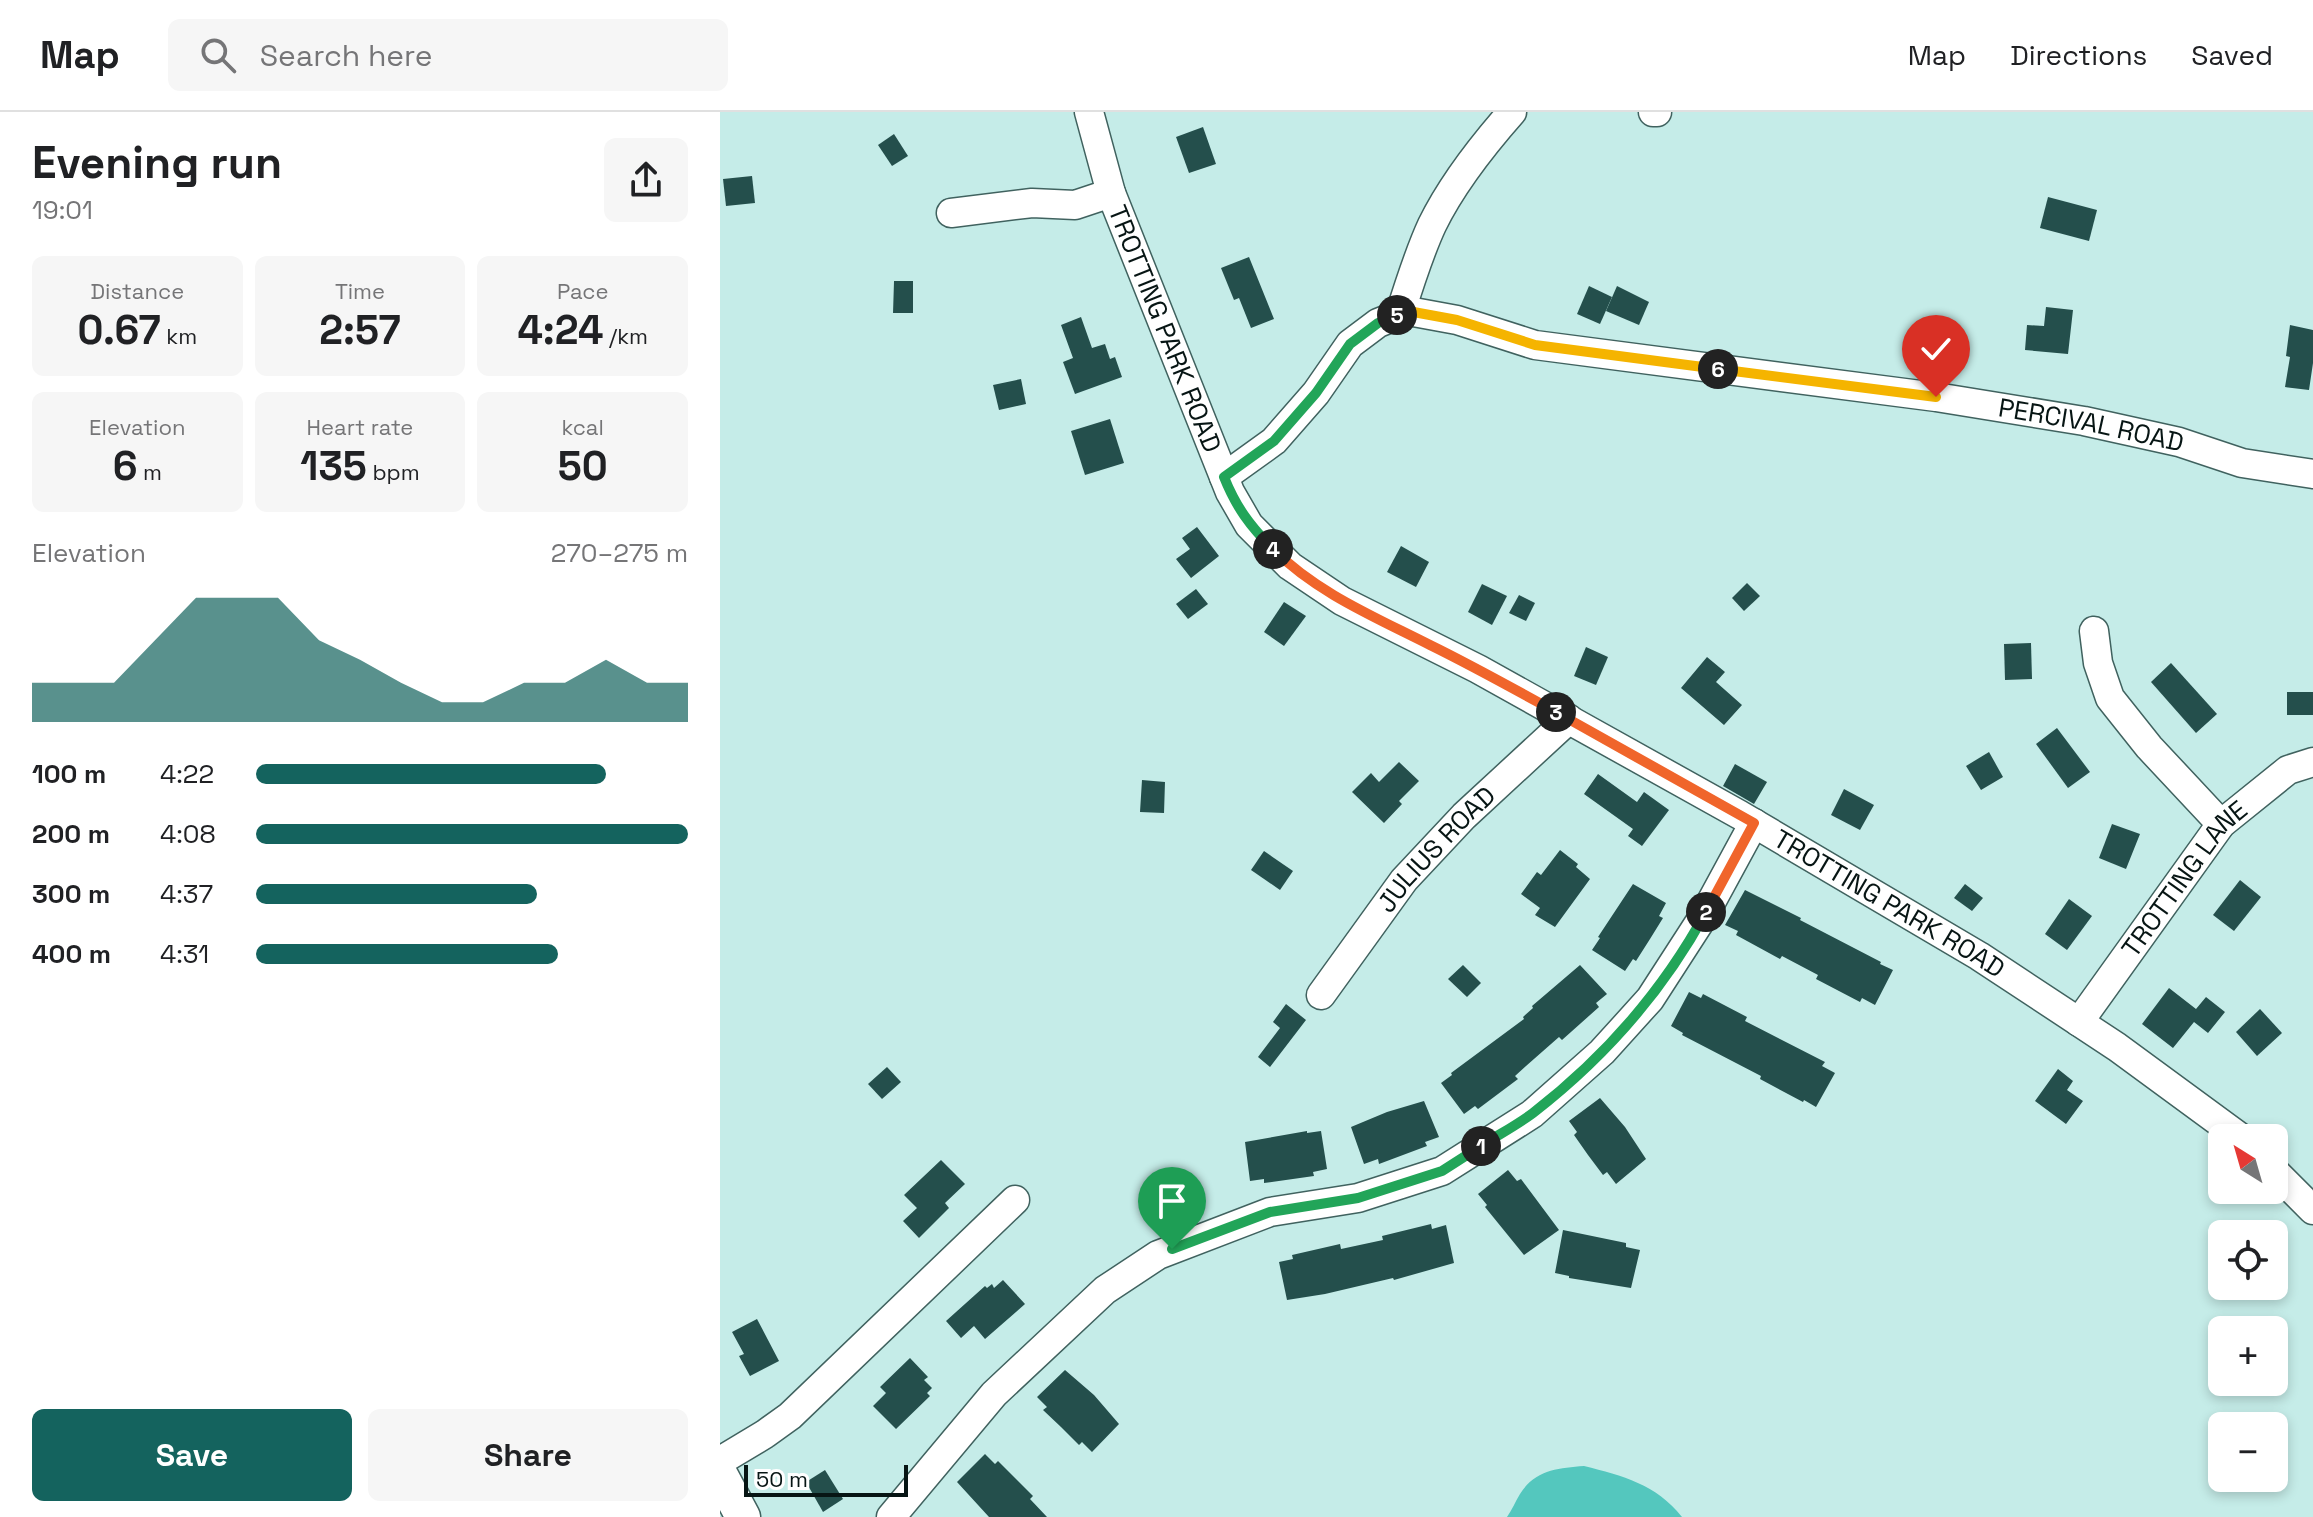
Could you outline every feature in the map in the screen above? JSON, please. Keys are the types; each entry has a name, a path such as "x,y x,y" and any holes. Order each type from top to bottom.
{"main road":[{"path":"720,1474 743,1517"}],"street":[{"name":"TROTTING PARK ROAD","path":"1089,112 1111,193 1230,492 1249,525 1290,566 1342,601 1478,669 1754,823 1979,956 2117,1047 2222,1124"},
{"path":"1224,477 1274,441 1316,393 1350,344 1378,323 1400,314 1432,225 1461,177 1512,112"},
{"path":"951,213 1032,203 1075,205 1111,193"},
{"name":"PERCIVAL ROAD","path":"1400,314 1408,311 1457,320 1535,345 1936,397 2084,421 2179,442 2242,463 2313,474"},
{"path":"2094,631 2098,663 2110,698 2149,747 2221,824"},
{"name":"JULIUS ROAD","path":"1321,995 1404,880 1464,816 1569,719"},
{"name":"TROTTING LANE","path":"2079,1022 2221,824 2288,770 2313,762"},
{"path":"891,1517 994,1394 1105,1290 1158,1255 1270,1212 1358,1198 1442,1171 1532,1114 1602,1052 1650,999 1703,917 1754,823"},
{"path":"2288,1185 2313,1210"},
{"path":"720,1461 790,1416 1015,1200"}],"shaded area":[{"path":"1584,1466 1650,1489 1682,1517 1507,1517 1526,1486 1540,1475 1556,1469"}],"building":[{"path":"1203,127 1216,164 1189,173 1176,137"},
{"path":"894,134 908,156 892,166 878,145"},
{"path":"752,176 755,203 726,206 723,179"},
{"path":"2048,197 2097,210 2089,241 2040,228"},
{"path":"1249,257 1274,319 1251,328 1239,298 1234,300 1221,268"},
{"path":"894,281 913,281 913,313 893,313"},
{"path":"1589,286 1612,297 1600,324 1577,314"},
{"path":"1617,286 1649,302 1639,325 1606,311"},
{"path":"2046,307 2073,310 2068,354 2025,350 2027,325 2044,326"},
{"path":"1081,317 1092,348 1105,344 1110,359 1115,357 1122,377 1075,394 1063,362 1073,358 1061,325"},
{"path":"2290,325 2313,330 2309,390 2285,387 2290,357 2286,356"},
{"path":"1021,379 1026,404 999,410 993,385"},
{"path":"1110,419 1124,463 1085,475 1071,431"},
{"path":"1197,527 1219,556 1191,578 1176,559 1190,549 1182,538"},
{"path":"1401,546 1429,562 1416,587 1387,572"},
{"path":"1747,583 1760,596 1744,611 1732,598"},
{"path":"1482,584 1507,596 1492,625 1468,612"},
{"path":"1196,589 1208,604 1188,619 1176,604"},
{"path":"1519,595 1535,603 1526,621 1509,613"},
{"path":"1284,602 1306,616 1284,646 1264,632"},
{"path":"2031,643 2032,679 2005,680 2004,644"},
{"path":"1586,647 1608,657 1596,685 1574,676"},
{"path":"1707,657 1725,672 1716,682 1742,705 1724,725 1681,688"},
{"path":"2171,663 2217,714 2196,733 2151,682"},
{"path":"2287,692 2313,692 2313,715 2287,715"},
{"path":"2057,728 2090,772 2068,788 2036,744"},
{"path":"1989,752 2003,777 1981,790 1966,766"},
{"path":"1399,762 1419,781 1399,801 1402,804 1384,823 1352,792 1371,773 1379,782"},
{"path":"1735,764 1767,782 1754,804 1723,786"},
{"path":"1598,774 1637,802 1644,792 1669,810 1642,846 1628,836 1633,829 1584,794"},
{"path":"1142,780 1165,782 1164,813 1140,812"},
{"path":"1844,789 1874,805 1860,830 1831,815"},
{"path":"2112,824 2140,834 2126,869 2099,858"},
{"path":"1560,850 1578,864 1576,867 1590,879 1555,927 1535,915 1540,908 1521,894 1537,872 1541,875"},
{"path":"1264,851 1293,871 1280,890 1251,870"},
{"path":"2240,880 2261,897 2234,931 2213,915"},
{"path":"1633,884 1666,903 1659,916 1663,918 1636,961 1633,959 1625,971 1592,950"},
{"path":"1965,884 1983,898 1972,911 1954,898"},
{"path":"1745,890 1893,970 1875,1005 1862,998 1860,1002 1816,979 1818,975 1736,935 1738,931 1725,925"},
{"path":"2069,899 2092,916 2067,950 2045,934"},
{"path":"1463,965 1481,983 1467,997 1448,979"},
{"path":"1580,965 1607,994 1596,1003 1599,1007 1562,1040 1559,1037 1526,1066 1515,1076 1518,1079 1478,1109 1475,1106 1464,1114 1441,1083 1524,1019 1532,1006"},
{"path":"2169,988 2196,1009 2206,997 2225,1012 2208,1033 2194,1022 2173,1048 2142,1024"},
{"path":"1689,992 1701,998 1703,994 1747,1017 1745,1021 1825,1062 1822,1066 1835,1073 1816,1107 1760,1079 1761,1076 1682,1035 1671,1026"},
{"path":"1286,1004 1306,1020 1270,1067 1258,1057 1280,1028 1273,1022"},
{"path":"2260,1009 2282,1033 2257,1056 2236,1032"},
{"path":"887,1067 901,1082 882,1099 868,1084"},
{"path":"2058,1069 2073,1081 2067,1090 2083,1101 2066,1124 2035,1101"},
{"path":"1600,1098 1625,1127 1646,1159 1616,1184 1607,1172 1603,1175 1588,1155 1574,1135 1577,1132 1569,1121"},
{"path":"1424,1101 1439,1137 1425,1142 1427,1146 1379,1164 1378,1159 1364,1164 1351,1127"},
{"path":"1321,1131 1327,1169 1313,1172 1314,1176 1264,1183 1264,1179 1250,1181 1245,1142"},
{"path":"941,1160 965,1184 945,1203 949,1208 919,1238 903,1221 917,1208 904,1195"},
{"path":"1508,1170 1517,1181 1521,1179 1559,1230 1524,1255 1478,1194"},
{"path":"1431,1224 1432,1229 1446,1225 1454,1263 1394,1280 1287,1300 1279,1262 1293,1259 1292,1255 1340,1244 1341,1249 1383,1240 1382,1236"},
{"path":"1563,1230 1626,1243 1626,1247 1640,1250 1631,1288 1555,1273"},
{"path":"1003,1280 1025,1304 985,1339 974,1326 961,1338 946,1321 985,1286 987,1288 992,1284 994,1288"},
{"path":"757,1319 779,1361 750,1376 739,1356 744,1354 732,1332"},
{"path":"910,1358 928,1377 924,1380 932,1388 927,1393 930,1396 896,1429 873,1406 886,1393 880,1387"},
{"path":"1065,1370 1094,1395 1119,1424 1092,1452 1082,1442 1079,1445 1043,1410 1047,1407 1037,1397"},
{"path":"985,1454 995,1464 998,1461 1033,1496 1030,1499 1047,1517 989,1517 957,1482"},
{"path":"825,1470 843,1499 823,1512 806,1482"}],"route":[{"path":"1172,1249 1270,1212 1358,1198 1442,1171 1532,1114 1602,1052 1650,999 1703,917 1754,823 1478,669 1342,601 1290,566 1249,525 1224,477 1274,441 1316,393 1350,344 1378,323 1408,311 1457,320 1535,345 1936,397"}]}
